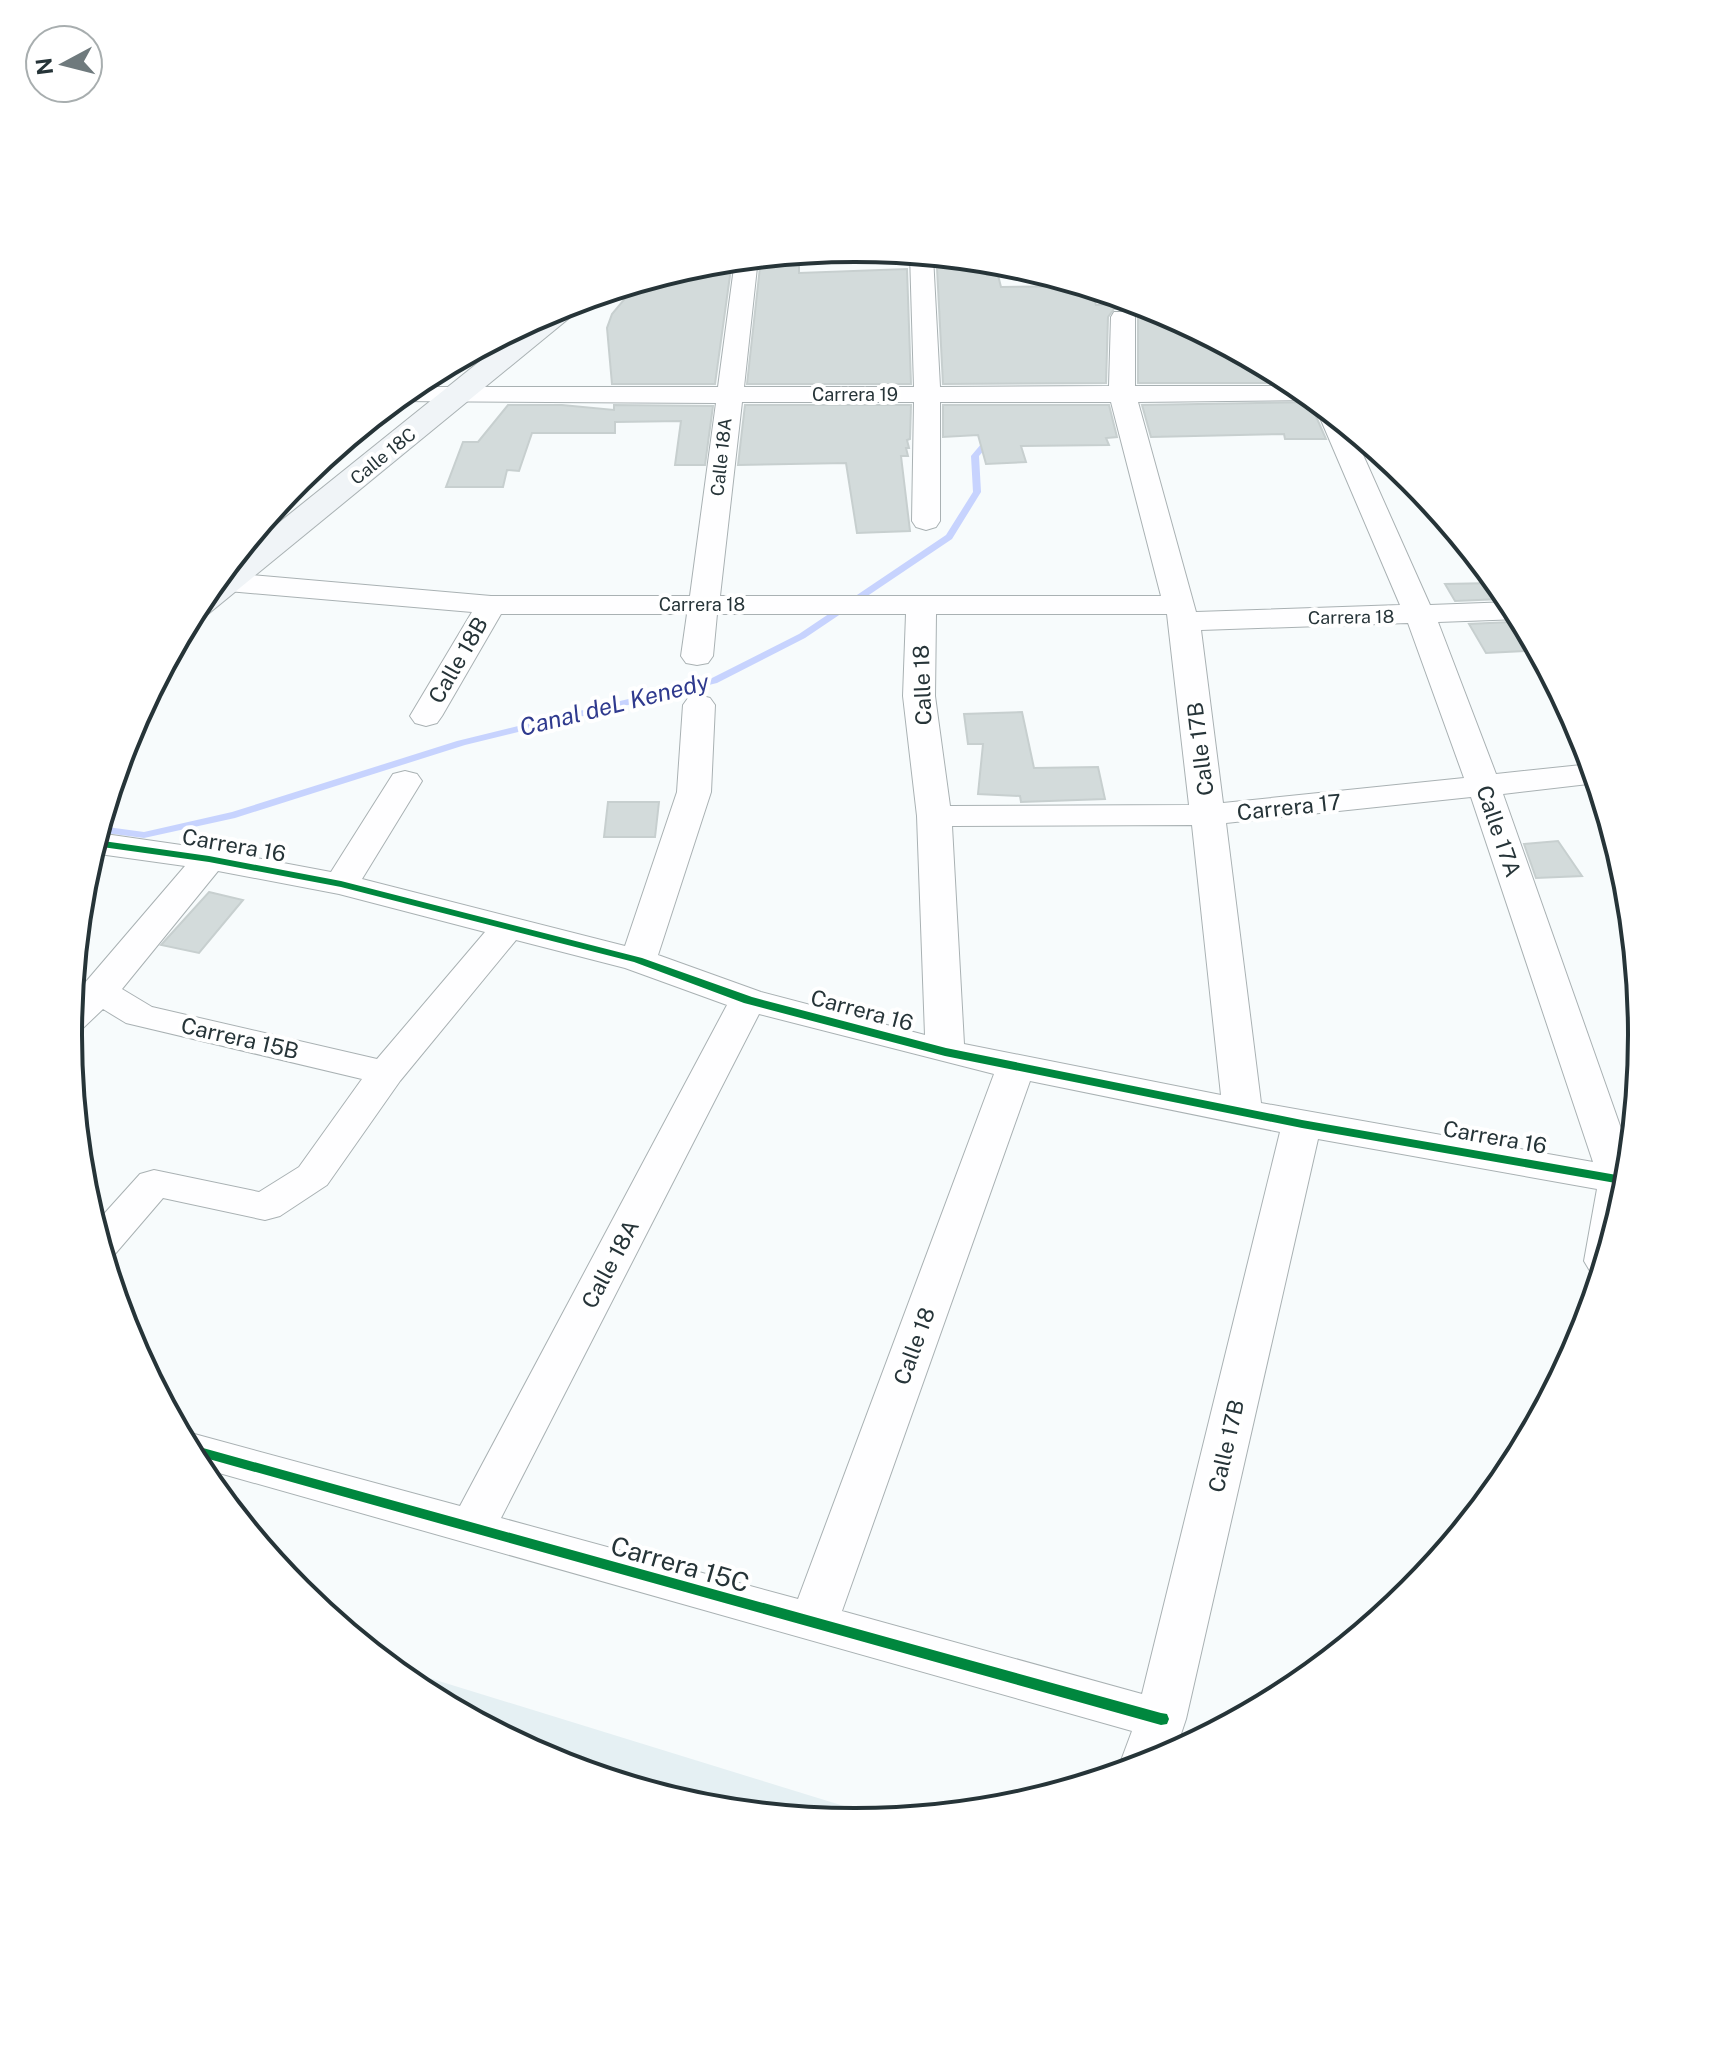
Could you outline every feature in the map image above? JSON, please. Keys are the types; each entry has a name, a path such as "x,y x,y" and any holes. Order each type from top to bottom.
{"main road":[{"name":"Calle 18C","path":"232,579 535,332"}],"street":[{"path":"921,266 927,394 926,521"},
{"name":"Calle 18A","path":"697,656 745,270"},
{"name":"Calle 17B","path":"1123,317 1122,393 1181,613 1242,1112"},
{"name":"Carrera 19","path":"423,395 1285,394"},
{"name":"Calle 17A","path":"1340,433 1420,616 1617,1162"},
{"name":"Carrera 18","path":"229,582 491,605 921,604 1181,613 1420,616 1501,612"},
{"name":"Calle 18","path":"921,604 919,696 934,816 945,1052"},
{"name":"Calle 18B","path":"426,716 491,605"},
{"path":"638,960 694,792 699,705"},
{"name":"Carrera 17","path":"934,816 1207,815 1583,775"},
{"path":"341,884 405,781"},
{"name":"Carrera 16","path":"106,845 209,859 341,884 638,960 748,1000 945,1052 1302,1124 1614,1178"},
{"path":"83,1008 100,992 209,859"},
{"path":"108,1235 154,1183 265,1207 313,1176 386,1073 508,927"},
{"name":"Carrera 15B","path":"100,992 139,1015 386,1073"},
{"name":"Calle 18A","path":"472,1528 748,1000"},
{"name":"Calle 18","path":"813,1624 1016,1067"},
{"name":"Calle 17B","path":"1150,1750 1161,1719 1302,1124"},
{"name":"Carrera 15C","path":"205,1453 1161,1719"}],"shaded area":[{"path":"423,1676 850,1808 754,1802 655,1782 559,1750 513,1729"}],"building":[{"path":"799,264 799,273 907,269 911,384 747,384 760,268"},
{"path":"937,268 998,276 1001,287 1045,286 1095,301 1096,305 1117,309 1108,317 1106,383 943,384"},
{"path":"730,273 715,384 612,384 607,328 612,314 625,298"},
{"path":"1138,316 1197,342 1268,383 1138,383"},
{"path":"1298,402 1315,415 1326,439 1285,439 1284,434 1151,437 1142,405"},
{"path":"508,405 562,405 614,410 614,405 713,406 705,465 675,465 681,421 615,422 615,433 532,433 519,471 507,470 503,487 446,487 463,442 478,442"},
{"path":"745,405 911,405 909,448 906,448 908,456 901,456 910,531 857,533 846,463 738,465"},
{"path":"943,405 1109,405 1117,437 1106,438 1109,445 1021,446 1026,462 986,464 978,435 943,437"},
{"path":"1481,583 1493,599 1455,601 1445,584"},
{"path":"1508,622 1524,651 1486,653 1469,624"},
{"path":"1022,712 1034,768 1098,767 1105,799 1021,802 1020,796 978,794 983,744 968,744 964,714"},
{"path":"608,802 659,802 655,837 604,837"},
{"path":"1558,841 1582,876 1536,878 1524,844"},
{"path":"209,892 243,900 199,953 161,945"}],"waterway":[{"name":"Canal deL Kenedy","path":"1085,310 1093,301"},
{"name":"Canal deL Kenedy","path":"109,830 144,835 235,815 461,743 713,681 802,636 949,537 977,492 975,456 990,439"}],"cycle path":[{"path":"106,845 209,859 341,884 638,960 748,1000 945,1052 1302,1124 1614,1179"},
{"path":"205,1453 1161,1719"}]}
